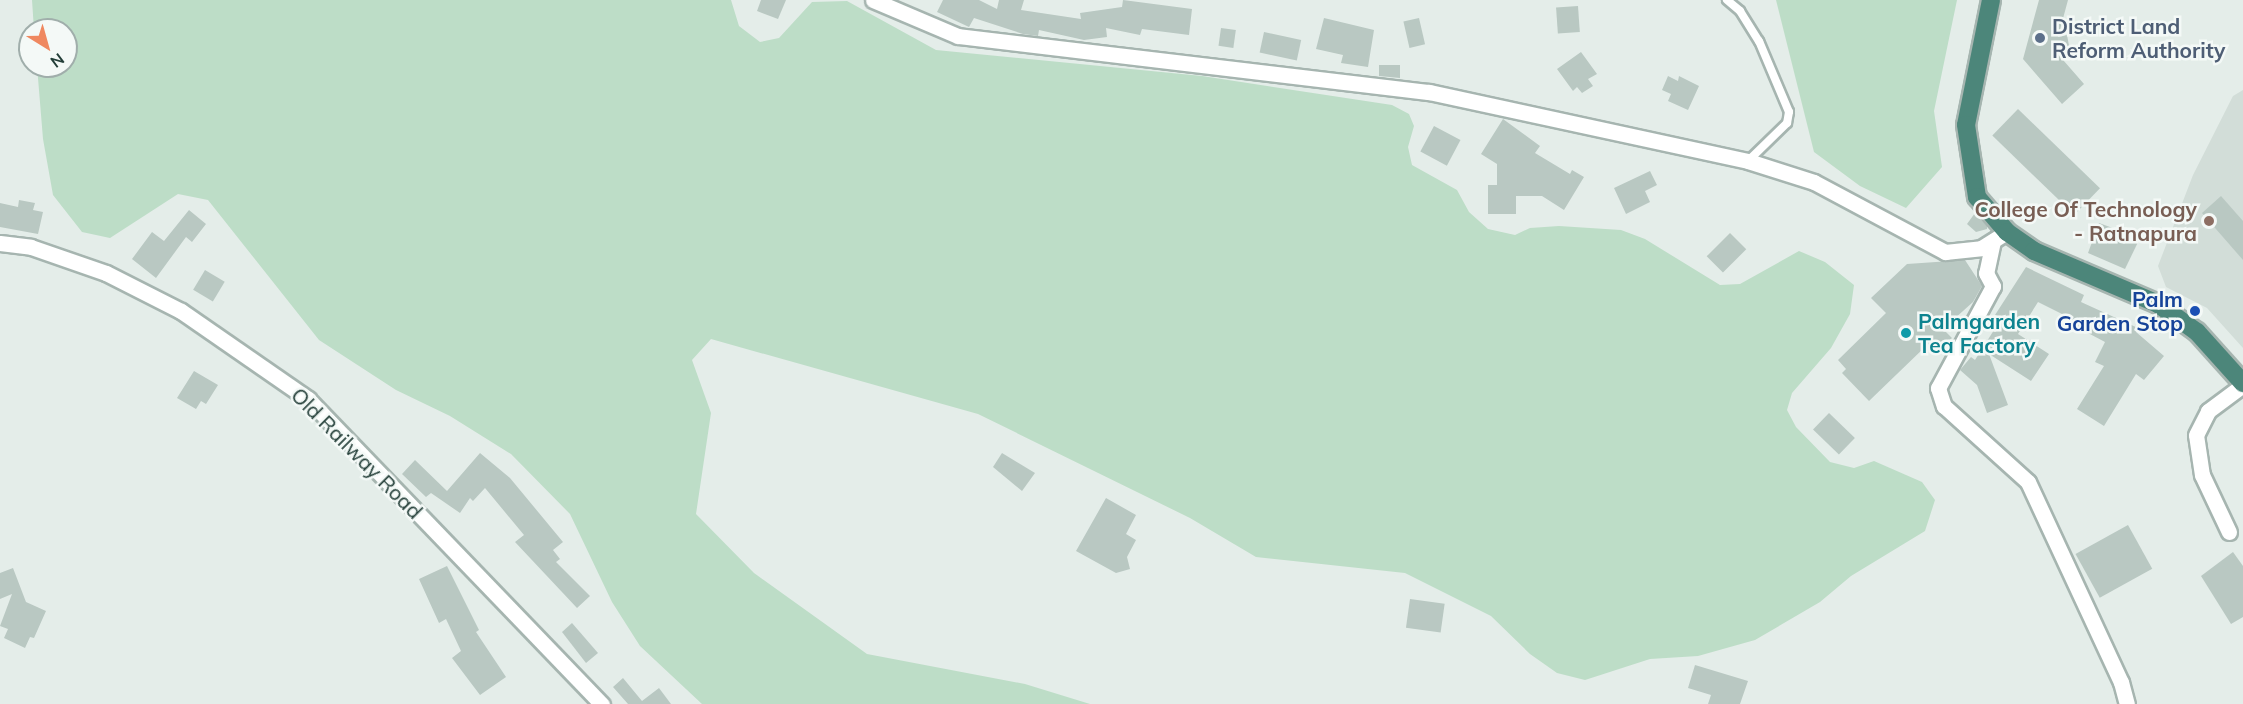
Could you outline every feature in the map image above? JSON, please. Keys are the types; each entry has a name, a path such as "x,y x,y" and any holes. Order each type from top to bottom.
{"highway":[{"path":"1992,0 1966,125 1977,197 2000,236 2157,304 2197,332 2243,384"}],"street":[{"path":"873,0 958,36 1429,92 1748,161 1814,182 1945,252 1982,248 2000,236"},
{"path":"2000,236 1986,273 1993,286 1938,388 1944,406 2028,482 2121,682 2127,704"},
{"name":"Old Railway Road","path":"0,243 31,247 106,273 181,310 308,399 602,704"},
{"path":"2229,532 2202,475 2196,435 2208,411 2243,384"}],"lane":[{"path":"1727,0 1740,11 1759,40 1789,112 1787,123 1748,161"}],"shaded area":[{"name":"College Of Technology - Ratnapura","path":"2243,90 2243,348 2207,308 2166,287 2158,266 2193,175 2233,96"}],"green space":[{"path":"32,0 731,0 739,26 760,42 779,38 812,2 847,1 936,50 1202,76 1392,105 1409,114 1414,126 1408,147 1412,165 1457,190 1469,212 1488,229 1515,235 1530,228 1559,226 1621,230 1645,239 1720,285 1740,284 1799,251 1825,262 1854,285 1850,314 1831,348 1792,393 1787,410 1796,427 1830,462 1854,468 1874,461 1922,482 1935,500 1925,531 1851,576 1820,602 1755,640 1698,656 1650,659 1585,680 1557,673 1530,654 1491,616 1405,573 1256,557 1190,518 978,414 711,339 692,360 711,413 696,514 754,573 867,654 1025,684 1090,704 702,704 640,646 612,602 570,514 511,454 450,416 396,390 319,340 208,200 178,194 110,238 82,232 53,195 43,139 38,78 78,78 78,18 33,18"},
{"path":"1776,0 1957,0 1934,111 1942,167 1906,208 1860,186 1814,152"}],"building":[{"path":"761,0 786,0 778,19 757,11"},
{"path":"943,0 979,0 997,9 999,0 1024,0 1021,10 1081,19 1080,13 1122,7 1123,0 1192,9 1189,35 1142,29 1140,35 1106,28 1107,37 1084,40 1039,30 1038,36 1023,34 974,18 969,27 937,12"},
{"path":"2039,0 2068,0 2058,37 2067,35 2070,51 2057,53 2084,84 2062,104 2023,59"},
{"path":"1578,6 1580,32 1558,33 1556,8"},
{"path":"1324,18 1374,30 1368,67 1341,63 1343,55 1316,49"},
{"path":"1419,18 1425,44 1409,48 1403,22"},
{"path":"1221,28 1236,30 1233,48 1218,46"},
{"path":"1264,32 1301,40 1297,60 1260,53"},
{"path":"1581,52 1597,74 1588,79 1593,86 1582,93 1577,87 1573,91 1557,69"},
{"path":"1379,65 1400,65 1400,78 1379,76"},
{"path":"1668,76 1678,81 1679,76 1699,86 1688,110 1668,101 1671,94 1662,90"},
{"path":"2018,109 2100,188 2074,215 1992,136"},
{"path":"1503,119 1540,146 1535,153 1570,174 1572,170 1584,177 1564,210 1542,196 1516,196 1516,214 1488,214 1488,185 1497,185 1497,164 1481,154"},
{"path":"1434,126 1460,140 1447,166 1420,152"},
{"path":"1650,171 1657,185 1645,191 1650,202 1626,214 1614,188"},
{"path":"2221,196 2243,221 2243,260 2202,213"},
{"path":"19,200 35,203 33,210 43,212 38,234 0,227 0,203 18,207"},
{"path":"189,210 206,224 192,242 186,237 156,278 132,259 152,232 164,241"},
{"path":"1975,213 1987,229 1976,232 1967,224"},
{"path":"2099,223 2140,238 2125,269 2088,253"},
{"path":"1730,233 1746,249 1723,273 1707,256"},
{"name":"Palmgarden Tea Factory","path":"1965,260 1982,286 1973,302 1943,329 1952,338 1933,355 1925,347 1869,401 1842,373 1846,369 1838,360 1886,313 1871,298 1907,264"},
{"path":"2026,267 2084,295 2081,302 2138,328 2136,332 2164,356 2144,380 2136,374 2104,426 2077,409 2104,366 2095,362 2105,342 2069,323 2072,319 2038,302 2018,334 2049,354 2031,381 1989,354 2008,405 1987,413 1977,385 1960,370 1971,357 1975,360 2001,319 1995,315"},
{"path":"205,270 225,282 213,302 193,290"},
{"path":"194,371 218,385 206,404 201,401 196,409 177,398"},
{"path":"1829,413 1855,438 1839,455 1813,430"},
{"path":"480,453 510,478 563,542 553,550 560,559 556,562 590,596 577,608 515,542 524,535 485,488 473,501 470,498 460,513 431,493 426,497 402,474 415,460 447,491"},
{"path":"1002,453 1035,473 1022,491 993,467"},
{"path":"1106,498 1136,515 1126,534 1136,540 1127,557 1130,569 1116,573 1076,551"},
{"path":"2128,525 2152,569 2100,598 2076,554"},
{"path":"2233,552 2243,566 2243,617 2231,624 2201,576"},
{"path":"447,566 479,630 476,632 506,677 480,695 452,658 461,651 446,619 439,623 419,579"},
{"path":"13,568 26,602 46,611 34,638 30,637 25,648 4,638 8,629 0,626 12,594 0,599 0,573"},
{"path":"1410,599 1445,604 1441,633 1406,628"},
{"path":"572,623 598,653 586,663 562,632"},
{"path":"1695,665 1748,681 1740,704 1708,704 1711,695 1688,688"},
{"path":"623,678 642,701 659,688 671,704 628,704 613,687"}],"place":[{"name":"District Land Reform Authority","path":"2040,38"},
{"name":"College Of Technology - Ratnapura","path":"2209,221"},
{"name":"Palm Garden Stop","path":"2195,311"},
{"name":"Palmgarden Tea Factory","path":"1906,333"}]}
